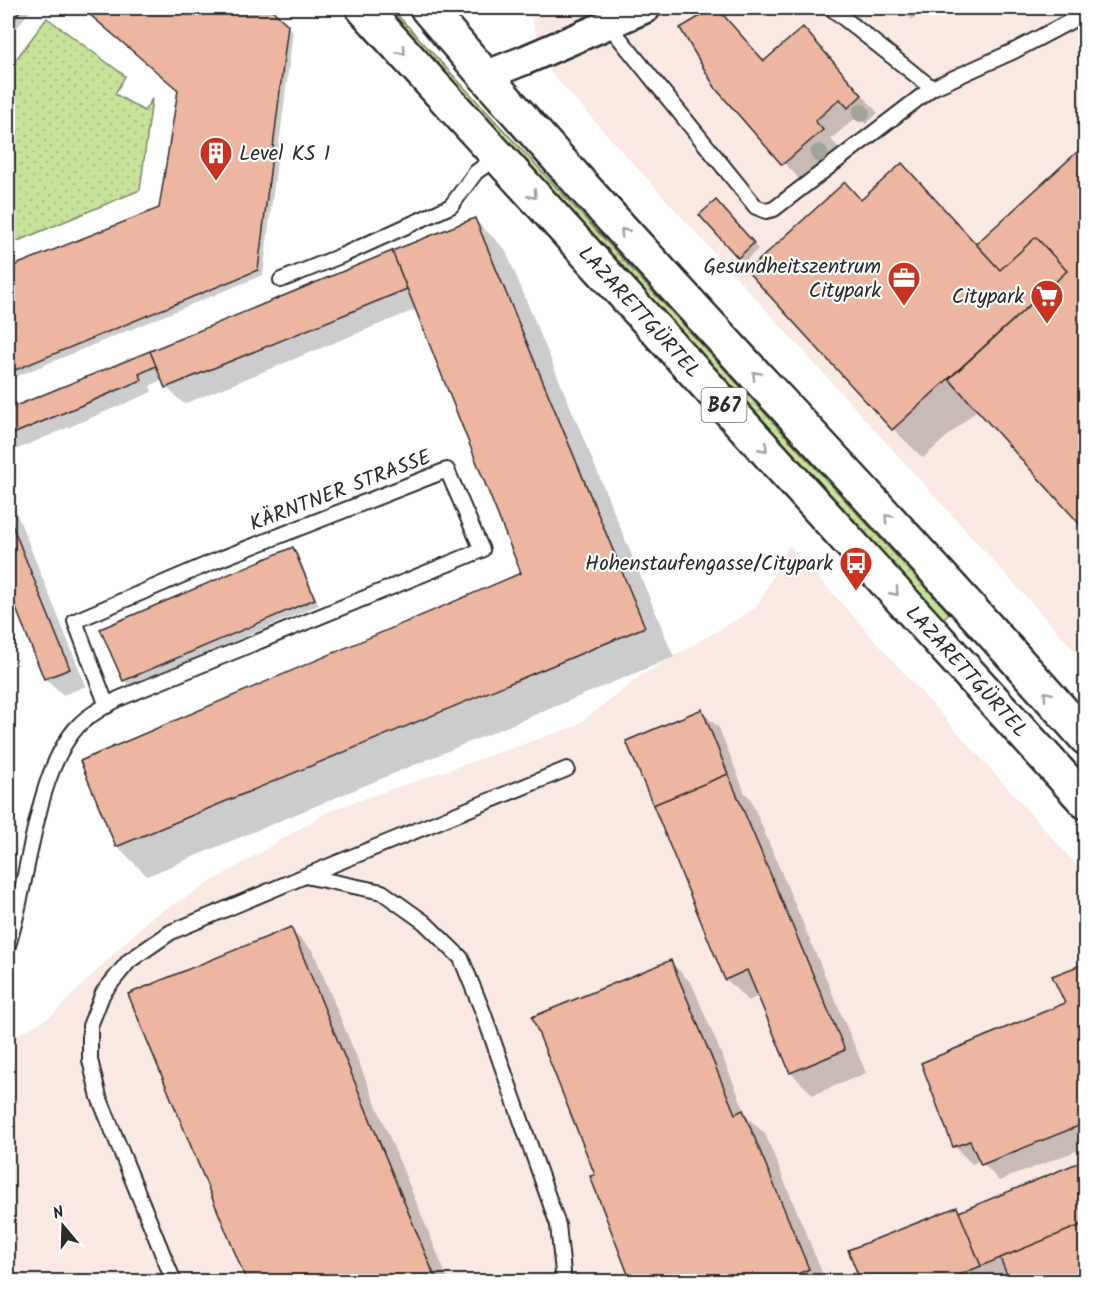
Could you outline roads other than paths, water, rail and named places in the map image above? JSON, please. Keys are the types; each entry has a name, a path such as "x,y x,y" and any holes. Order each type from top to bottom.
{"main road":[{"name":"LAZARETTGÜRTEL","path":"363,8 1086,802"},
{"name":"LAZARETTGÜRTEL","path":"428,8 484,76 629,238 925,558 1086,738"}],"street":[{"path":"484,76 646,8"}],"lane":[{"path":"831,8 932,88"},
{"path":"608,24 756,207 766,211 774,209 932,88 1014,51 1086,13"},
{"path":"281,280 343,255 451,206 476,172 498,156"},
{"name":"KÄRNTNER STRASSE","path":"8,945 44,795 57,758 76,728 118,699 482,550 447,470 215,561 75,621 106,706"},
{"path":"174,1281 99,1097 90,1060 90,1026 103,993 129,961 171,932 567,769"},
{"path":"305,876 382,892 424,922 461,958 483,1012 558,1225 564,1281"}],"place":[{"name":"Level KS 1","path":"216,182"},
{"name":"Gesundheitszentrum Citypark","path":"904,307"},
{"name":"Citypark","path":"1047,325"},
{"name":"Hohenstaufengasse/Citypark","path":"856,592"}]}
